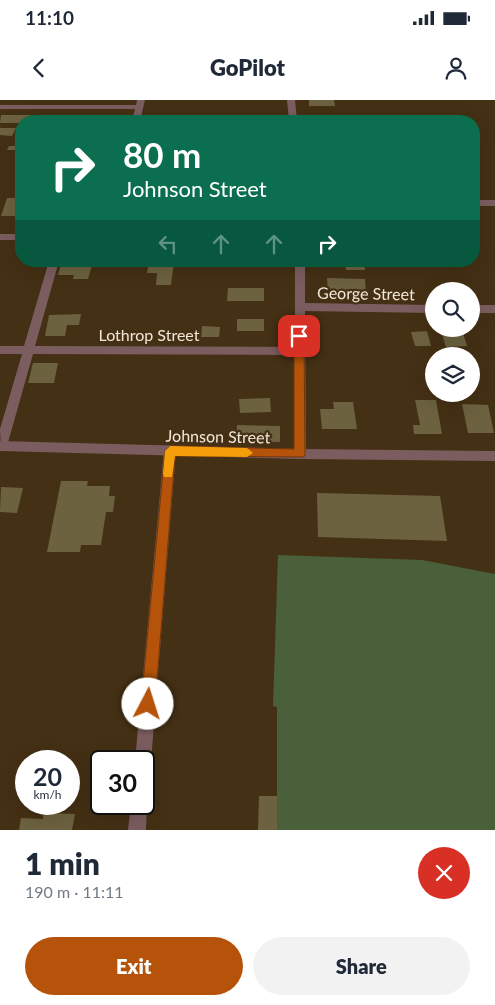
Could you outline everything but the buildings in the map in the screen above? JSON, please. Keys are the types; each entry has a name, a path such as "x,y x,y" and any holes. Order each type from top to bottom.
{"street":[{"path":"291,100 292,115"},
{"path":"0,106 140,104"},
{"path":"480,202 495,203"},
{"path":"0,237 15,237"},
{"path":"1,446 52,267"},
{"path":"300,267 298,351 300,454"},
{"name":"George Street","path":"299,307 425,308"},
{"path":"480,309 495,309"},
{"name":"Lothrop Street","path":"0,350 298,351"},
{"name":"Johnson Street","path":"1,446 300,454 495,456"},
{"path":"144,750 170,451"},
{"path":"137,830 139,815"}],"green space":[{"path":"278,555 422,560 495,574 495,830 277,830 277,707 273,706"}],"slow traffic":[{"path":"168,474 170,451 247,453"}],"route":[{"path":"148,704 170,451 300,454 299,336"}]}
